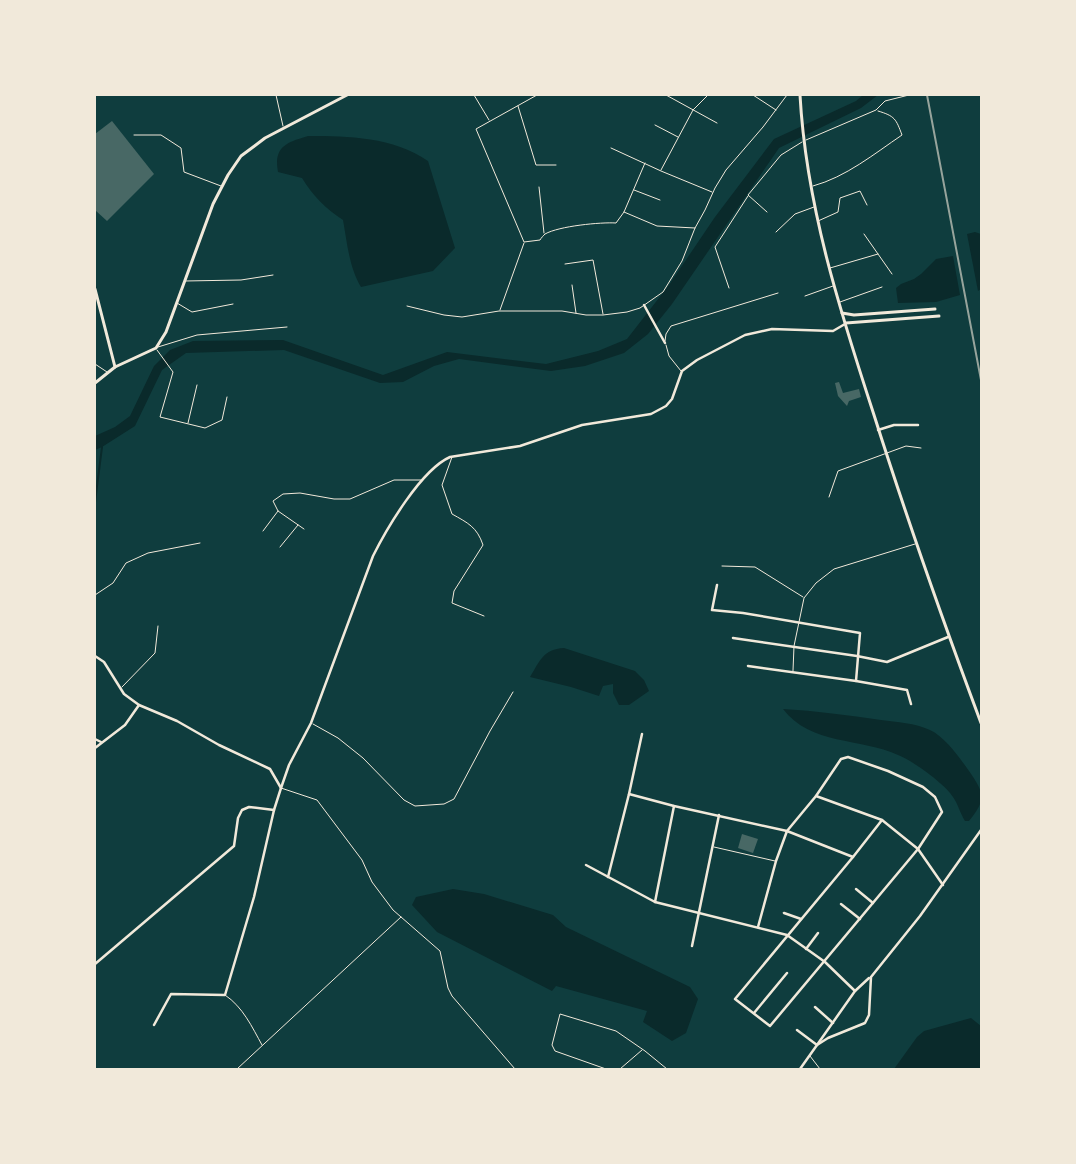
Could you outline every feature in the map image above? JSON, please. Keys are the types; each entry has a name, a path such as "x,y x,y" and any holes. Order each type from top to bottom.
{"street":[{"path":"95,383 115,367 156,348 166,332 222,186 241,156 258,142 283,127 347,95"},
{"path":"800,95 804,141 817,221 829,268 885,453 948,637 981,723"},
{"path":"95,290 115,367"},
{"path":"644,305 665,343"},
{"path":"842,313 854,314 935,309"},
{"path":"154,1025 171,994 225,995 254,897 274,810 281,788 289,765 310,723 373,556 383,536 422,480 441,461 453,456 520,446 582,425 651,414 666,406 672,399 682,371 697,360 745,335 772,329 834,331 846,323 939,316"},
{"path":"878,430 894,426 918,425"},
{"path":"717,585 712,610 860,634 856,681"},
{"path":"733,638 887,662 948,637"},
{"path":"95,656 104,662 124,694 139,705 177,721 219,745 270,769 281,788"},
{"path":"748,666 907,690 911,704"},
{"path":"95,748 125,725 139,705"},
{"path":"608,877 642,734"},
{"path":"95,739 101,742"},
{"path":"758,927 776,861 787,831 816,796 841,759 848,757 888,771 923,787 935,798 942,812 918,849 770,1026 735,999 854,857 882,820"},
{"path":"629,794 787,831 854,857"},
{"path":"816,796 882,820 918,849 943,885"},
{"path":"655,902 674,806"},
{"path":"95,964 234,846 238,818 242,810 249,807 274,810"},
{"path":"692,946 719,815"},
{"path":"800,1069 855,991 871,977 920,916 981,830"},
{"path":"586,865 655,902 788,935 824,962 855,991"},
{"path":"856,889 873,903"},
{"path":"841,904 860,919"},
{"path":"784,914 801,919"},
{"path":"806,949 818,933"},
{"path":"754,1013 787,973"},
{"path":"817,1045 828,1038 866,1023 870,1010 871,977"},
{"path":"815,1007 833,1023"},
{"path":"797,1030 817,1045"}],"lane":[{"path":"276,95 283,127"},
{"path":"474,95 489,122"},
{"path":"499,311 524,242 476,129 537,95"},
{"path":"666,95 717,123"},
{"path":"660,171 693,110 708,95"},
{"path":"753,95 776,110"},
{"path":"407,306 462,318 499,311 562,311 576,314 603,315 627,312 644,305 663,292 682,261 694,228 726,170 787,95"},
{"path":"730,288 715,247 748,196 781,155 804,141 876,110 884,101 909,95"},
{"path":"518,105 536,165 556,165"},
{"path":"812,186 825,183 849,170 902,135 896,119 889,114 876,110"},
{"path":"655,125 679,137"},
{"path":"134,135 161,135 181,148 184,172 222,186"},
{"path":"611,148 660,171 713,192"},
{"path":"544,234 565,228 601,222 616,223 624,212 645,164"},
{"path":"524,242 540,240 544,234 539,187"},
{"path":"633,190 660,200"},
{"path":"817,221 838,212 840,198 860,192 867,205"},
{"path":"748,196 767,212"},
{"path":"776,232 795,214 815,206"},
{"path":"624,212 657,226 694,228"},
{"path":"864,234 892,274"},
{"path":"829,268 878,254"},
{"path":"565,264 593,260 603,315"},
{"path":"184,281 241,280 273,275"},
{"path":"572,285 576,314"},
{"path":"806,296 834,285"},
{"path":"839,302 882,287"},
{"path":"682,371 669,356 665,343 666,334 671,326 778,293"},
{"path":"176,302 192,312 233,304"},
{"path":"228,397 222,420 205,428 160,418 173,372 156,348 197,334 287,327"},
{"path":"95,364 107,373"},
{"path":"188,423 197,385"},
{"path":"829,497 838,471 906,446 922,448"},
{"path":"453,456 442,485 452,514 473,526 480,535 483,545 454,591 452,603 484,616"},
{"path":"304,529 278,511 274,501 284,494 300,493 334,499 350,499 394,480 422,480"},
{"path":"263,531 278,511"},
{"path":"280,547 298,524"},
{"path":"95,595 113,583 126,562 148,553 200,543"},
{"path":"793,672 794,646 804,598 816,583 834,569 916,544"},
{"path":"722,566 755,567 804,598"},
{"path":"120,688 155,653 158,626"},
{"path":"310,723 338,738 363,758 404,800 415,806 444,804 454,799 513,692"},
{"path":"281,788 317,800 362,860 372,882 393,910 440,951 448,988 452,996 514,1069"},
{"path":"713,847 776,861"},
{"path":"237,1069 402,917"},
{"path":"225,995 235,1001 263,1045"},
{"path":"606,1069 555,1051 552,1045 560,1014 616,1031 667,1069"},
{"path":"620,1069 642,1050"},
{"path":"810,1056 820,1069"}],"water":[{"path":"863,95 878,95 861,108 779,148 672,304 648,334 624,353 585,366 551,371 459,359 434,366 403,382 380,383 284,350 186,353 162,370 135,426 95,450 95,436 115,427 130,416 154,366 170,350 193,341 283,340 383,375 447,352 546,364 598,351 627,339 669,285 715,217 774,139 856,101"},
{"path":"308,136 355,138 385,143 400,147 428,161 455,248 433,271 361,287 351,263 343,220 320,201 302,178 278,172 278,156 284,146 294,140"},
{"path":"975,232 981,234 981,289 978,291 967,234"},
{"path":"953,256 960,295 936,302 898,303 896,288 921,274 936,259"},
{"path":"564,648 635,671 644,680 649,691 629,705 619,705 613,693 613,684 603,686 599,696 530,677 547,653"},
{"path":"783,709 900,722 936,733 961,760 978,785 981,796 979,807 969,821 965,821 949,792 928,773 912,762 884,750 821,735 794,721"},
{"path":"453,889 484,894 553,915 566,927 690,987 698,999 686,1033 672,1041 643,1022 647,1011 556,986 552,991 437,932 412,905 416,897"},
{"path":"971,1018 981,1026 981,1069 894,1069 917,1037 924,1031"}],"building":[{"path":"112,121 154,174 107,221 95,210 95,134"},
{"path":"839,382 843,393 859,389 861,397 849,401 847,406 838,396 835,383"},
{"path":"742,834 758,839 753,853 738,848"}],"waterway":[{"path":"95,502 102,447"}],"railway":[{"path":"927,95 981,380"}]}
